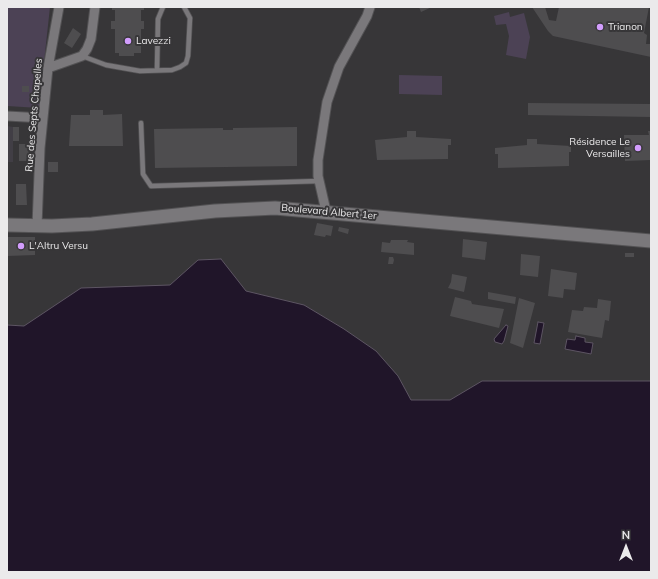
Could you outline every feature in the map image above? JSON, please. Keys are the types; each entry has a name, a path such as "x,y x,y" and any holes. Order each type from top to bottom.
{"main road":[{"name":"Boulevard Albert 1er","path":"7,225 37,226 92,224 250,208 326,211 651,241"}],"street":[{"name":"Rue des Septs Chapelles","path":"37,226 40,148 48,68 59,7"},
{"path":"48,68 82,56 91,39 95,7"},
{"path":"326,211 320,181 318,154 327,102 339,67 367,16 370,7"},
{"path":"7,116 43,118"}],"lane":[{"path":"157,70 158,19 162,7"},
{"path":"82,56 127,69 172,70 186,63 188,56 190,18 184,7"},
{"path":"141,123 143,174 151,186 320,181"}],"shaded area":[{"path":"7,7 50,7 39,108 7,106"},
{"path":"509,12 510,17 524,13 530,37 526,59 506,55 509,36 506,24 496,25 494,16"},
{"path":"399,75 442,76 442,95 399,94"},
{"path":"7,126 13,127 13,162 7,162"},
{"path":"221,259 246,291 304,305 344,329 376,351 398,376 411,400 450,400 482,381 651,381 651,572 7,572 7,325 24,326 81,288 170,285 198,260"},
{"path":"538,322 544,323 540,344 534,343"},
{"path":"506,325 508,326 504,341 502,344 495,342 494,339"},
{"path":"576,336 585,338 585,342 593,343 591,354 565,349 567,339 575,340"}],"building":[{"name":"Lavezzi","path":"112,7 144,7 144,10 141,10 141,21 144,21 144,29 141,29 141,53 134,53 134,56 119,56 119,53 115,53 115,29 111,29 111,21 115,21 115,10 112,10"},
{"path":"419,7 432,7 421,12"},
{"name":"Trianon","path":"532,7 545,7 549,20 556,21 559,7 649,7 644,33 647,35 646,44 651,44 651,57 553,36"},
{"path":"73,28 81,34 72,48 64,43"},
{"path":"22,86 29,86 29,92 22,92"},
{"path":"528,103 651,104 651,117 528,115"},
{"path":"90,110 103,110 103,115 122,114 123,146 69,146 71,115 90,115"},
{"path":"13,127 19,127 19,141 13,141"},
{"path":"297,127 297,166 155,168 154,129 223,128 223,130 233,130 233,128"},
{"path":"407,131 416,131 416,137 451,139 451,145 448,145 448,159 377,160 375,140 407,137"},
{"name":"Résidence Le Versailles","path":"648,131 651,131 651,160 625,161 624,135 649,135"},
{"path":"527,139 537,139 537,144 571,146 571,152 569,152 569,166 498,168 498,154 495,154 495,148 527,145"},
{"path":"19,144 29,144 29,161 19,161"},
{"path":"48,162 58,162 58,172 48,172"},
{"path":"16,184 26,184 27,205 16,205"},
{"path":"317,223 333,226 331,236 326,235 325,237 314,235"},
{"path":"339,227 349,229 348,234 338,231"},
{"name":"L'Altru Versu","path":"7,237 35,237 35,255 7,256"},
{"path":"463,239 487,242 485,260 462,257"},
{"path":"391,240 408,240 407,242 414,243 414,255 381,252 382,242 390,243"},
{"path":"625,253 634,253 634,257 625,257"},
{"path":"521,254 540,256 538,277 520,275"},
{"path":"389,257 393,257 393,264 388,264"},
{"path":"551,269 577,273 575,290 564,289 563,298 548,296"},
{"path":"452,274 467,277 464,292 448,288 451,282"},
{"path":"488,292 516,297 515,304 488,299"},
{"path":"455,297 471,301 472,304 504,309 499,328 450,316"},
{"path":"519,298 535,303 523,348 510,343"},
{"path":"598,299 611,301 609,321 605,320 602,338 568,332 572,310 583,311 584,307 597,308"}],"place":[{"name":"Trianon","path":"600,27"},
{"name":"Lavezzi","path":"128,41"},
{"name":"Résidence Le Versailles","path":"638,148"},
{"name":"L'Altru Versu","path":"21,246"}]}
